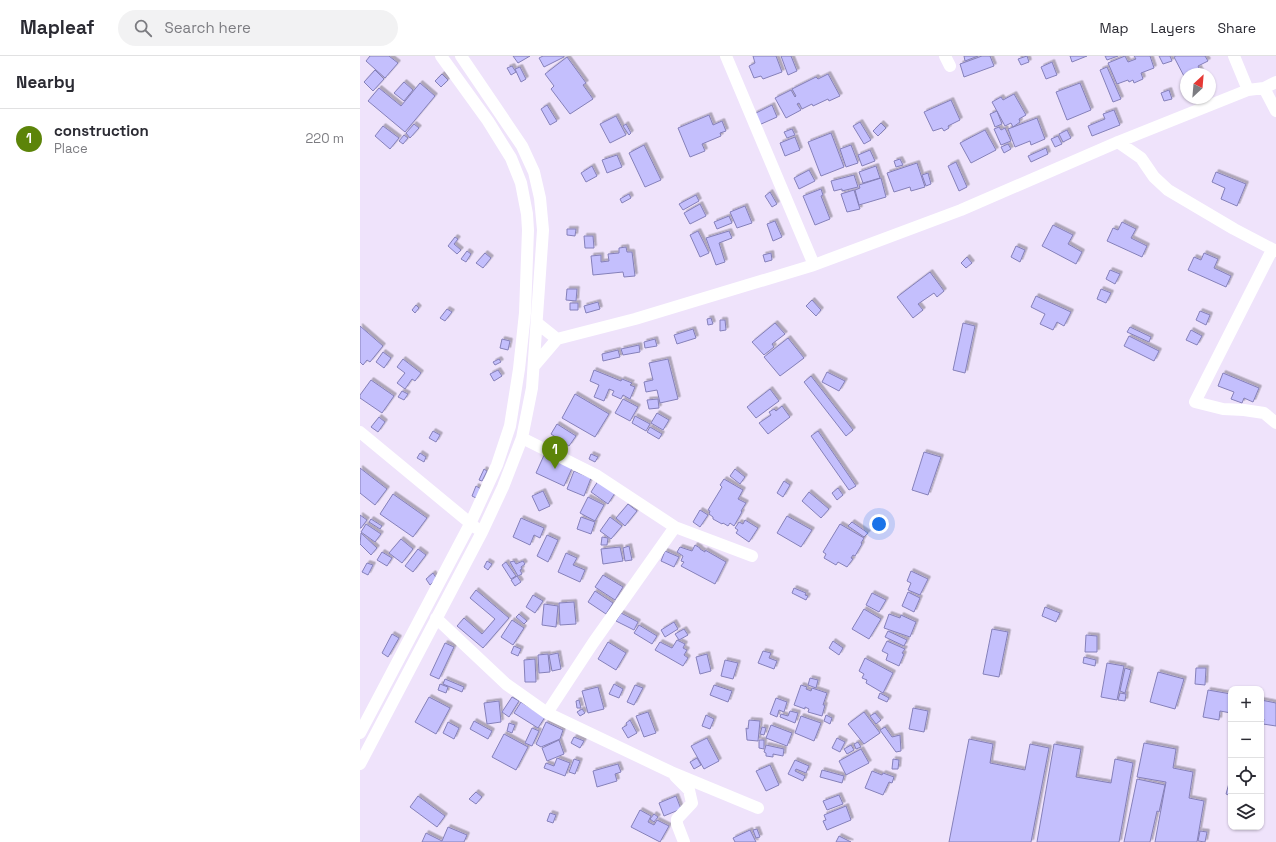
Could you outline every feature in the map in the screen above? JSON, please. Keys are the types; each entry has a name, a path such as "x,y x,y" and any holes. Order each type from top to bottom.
{"street":[{"path":"360,733 470,524 497,465 510,426 519,369 525,313 528,230 527,214 521,183 510,158 488,121 441,56"},
{"path":"360,764 482,532 509,474 522,438 528,411 534,366 543,230 540,198 534,172 522,146 460,56"},
{"path":"726,56 814,265"},
{"path":"1234,56 1248,90"},
{"path":"534,366 557,339 635,319 814,265 960,210 1118,142 1248,90 1264,88 1276,82"},
{"path":"1264,88 1276,111"},
{"path":"498,137 511,129"},
{"path":"1118,142 1141,158 1154,177 1168,190 1234,229 1274,250 1195,402 1223,409 1264,413 1276,423"},
{"path":"537,323 557,339"},
{"path":"360,432 470,524 482,532"},
{"path":"522,438 596,475 675,527 752,556"},
{"path":"547,713 593,643 675,527"},
{"path":"436,618 506,684 547,713 671,772 758,808"},
{"path":"671,772 689,790 692,803 677,819 677,824 684,842"}],"building":[{"path":"370,56 389,56 398,63 385,78 366,61"},
{"path":"513,56 530,56 518,63"},
{"path":"543,56 564,57 544,67 539,58"},
{"path":"753,56 776,56 782,72 763,79 761,76 754,78 749,66 755,63"},
{"path":"781,56 791,56 797,71 788,75"},
{"path":"964,56 978,56 965,61"},
{"path":"982,56 990,56 994,66 964,77 960,64"},
{"path":"1027,56 1029,62 1021,65 1018,59"},
{"path":"1070,56 1087,56 1072,62"},
{"path":"1105,56 1118,56 1107,60"},
{"path":"1125,56 1128,62 1136,59 1134,56 1150,56 1154,68 1141,73 1143,79 1134,83 1133,80 1129,82 1128,80 1117,84 1108,63"},
{"path":"1159,56 1170,56 1172,61 1163,64"},
{"path":"1205,56 1208,61 1198,66 1199,68 1180,68 1174,57"},
{"path":"567,57 586,83 583,85 593,99 570,114 551,89 554,86 545,74"},
{"path":"1052,62 1057,75 1046,79 1041,67"},
{"path":"512,66 516,72 511,75 507,68"},
{"path":"520,67 526,79 521,82 515,69"},
{"path":"1107,67 1121,99 1113,102 1100,70"},
{"path":"375,70 384,79 373,91 364,82"},
{"path":"442,74 448,80 441,87 435,81"},
{"path":"828,74 840,96 829,101 828,99 813,106 812,104 802,109 799,103 797,104 801,110 786,118 775,98 791,90 795,97 796,96 792,89 816,77 818,79"},
{"path":"404,82 413,90 404,101 394,93"},
{"path":"420,83 435,96 405,132 368,101 379,88 401,106"},
{"path":"1080,83 1091,110 1067,120 1056,92"},
{"path":"1169,90 1172,99 1164,101 1161,93"},
{"path":"1014,94 1026,115 1019,119 1020,122 1013,127 1011,123 1005,126 992,102 1001,97 1003,100"},
{"path":"951,100 960,120 948,126 949,128 944,131 942,128 933,131 924,112"},
{"path":"547,105 557,121 550,125 541,109"},
{"path":"772,105 777,117 759,125 754,114"},
{"path":"1114,110 1120,125 1092,136 1088,126 1105,119 1103,114"},
{"path":"997,111 1002,124 995,127 990,114"},
{"path":"709,115 713,125 722,121 726,131 720,133 721,136 702,144 705,151 690,157 678,128"},
{"path":"616,116 626,135 610,143 600,124"},
{"path":"1037,118 1045,139 1031,145 1030,141 1015,147 1008,129"},
{"path":"860,122 871,140 864,144 853,126"},
{"path":"881,123 886,128 878,136 873,131"},
{"path":"414,124 419,128 410,138 406,133"},
{"path":"626,124 631,133 629,135 623,126"},
{"path":"383,126 399,138 390,149 375,136"},
{"path":"999,127 1001,130 1005,128 1011,141 1001,145 994,129"},
{"path":"792,129 795,135 787,138 784,132"},
{"path":"985,130 996,150 971,163 960,143"},
{"path":"1067,130 1071,138 1063,142 1059,134"},
{"path":"831,133 844,167 821,176 808,142"},
{"path":"404,135 408,138 403,144 399,141"},
{"path":"1058,136 1062,144 1055,147 1051,139"},
{"path":"795,137 800,150 785,156 780,143"},
{"path":"1008,144 1011,149 1004,153 1001,147"},
{"path":"644,145 661,180 645,187 629,153"},
{"path":"851,145 858,163 846,167 840,149"},
{"path":"1046,148 1048,154 1031,162 1028,156"},
{"path":"870,150 875,161 862,166 858,155"},
{"path":"617,155 622,167 607,173 602,160"},
{"path":"900,159 903,165 896,167 894,161"},
{"path":"956,162 967,187 959,191 948,166"},
{"path":"917,163 925,187 911,191 910,187 894,192 887,173"},
{"path":"592,166 597,176 586,182 581,173"},
{"path":"876,166 880,178 863,183 859,172"},
{"path":"809,170 815,181 799,189 794,178"},
{"path":"1216,172 1246,184 1237,206 1221,199 1225,188 1212,182"},
{"path":"928,173 931,184 926,186 922,175"},
{"path":"854,175 858,187 842,191 842,189 834,191 831,181"},
{"path":"881,178 886,197 859,205 855,190 860,188 859,185"},
{"path":"821,189 823,195 821,196 830,219 815,225 803,196"},
{"path":"854,190 860,209 847,212 841,194"},
{"path":"770,192 777,204 772,207 765,196"},
{"path":"629,194 631,198 622,203 620,199"},
{"path":"696,195 699,201 683,210 679,204"},
{"path":"700,204 706,216 690,224 684,213"},
{"path":"745,206 752,223 737,228 730,212"},
{"path":"729,216 732,223 717,229 714,222"},
{"path":"775,221 782,237 773,241 767,224"},
{"path":"1122,222 1136,229 1131,238 1147,246 1142,257 1107,241 1113,228 1118,230"},
{"path":"1053,225 1073,235 1068,244 1082,252 1076,264 1042,246"},
{"path":"567,229 576,229 575,236 567,235"},
{"path":"698,231 709,253 700,257 690,235"},
{"path":"729,231 732,238 719,243 725,262 716,265 706,238"},
{"path":"584,236 593,236 594,248 585,248"},
{"path":"455,237 458,239 454,244 461,250 457,254 448,246"},
{"path":"1016,246 1025,250 1020,262 1011,257"},
{"path":"626,247 627,252 632,252 635,276 624,277 623,272 593,275 591,256 601,255 601,262 609,261 608,254 619,253 619,248"},
{"path":"467,251 471,254 466,262 461,259"},
{"path":"485,253 491,258 483,268 476,263"},
{"path":"771,253 772,260 765,262 763,255"},
{"path":"1204,253 1218,259 1214,268 1231,276 1226,287 1188,270 1194,257 1201,260"},
{"path":"967,257 972,263 966,268 961,263"},
{"path":"1110,270 1120,274 1115,284 1106,279"},
{"path":"930,272 944,291 937,297 934,293 918,304 923,310 913,318 897,297"},
{"path":"567,289 577,289 576,301 566,300"},
{"path":"1101,289 1111,293 1106,303 1097,299"},
{"path":"1036,296 1071,312 1064,326 1057,322 1053,330 1040,324 1045,314 1031,307"},
{"path":"812,300 821,310 816,316 806,306"},
{"path":"598,302 600,309 586,313 584,306"},
{"path":"570,303 578,303 578,310 570,310"},
{"path":"416,305 419,308 415,313 412,310"},
{"path":"447,309 452,312 445,321 440,318"},
{"path":"1200,311 1210,315 1206,325 1196,320"},
{"path":"711,318 713,324 708,325 707,319"},
{"path":"720,320 725,320 726,330 720,331"},
{"path":"775,323 785,334 772,344 774,347 764,355 752,342"},
{"path":"963,323 975,326 965,373 953,370"},
{"path":"360,326 383,346 370,362 367,360 363,365 360,362"},
{"path":"1130,327 1151,337 1149,342 1127,332"},
{"path":"693,329 696,338 677,344 674,335"},
{"path":"1191,330 1202,336 1197,345 1186,340"},
{"path":"1129,336 1159,351 1154,361 1124,346"},
{"path":"788,338 804,358 780,376 764,357"},
{"path":"502,339 510,341 508,350 500,348"},
{"path":"655,339 657,346 645,348 644,342"},
{"path":"639,345 640,352 623,355 621,349"},
{"path":"618,350 620,357 603,361 602,354"},
{"path":"383,352 391,358 384,368 376,362"},
{"path":"403,359 421,373 415,381 412,379 405,389 397,383 405,373 397,367"},
{"path":"499,359 501,362 495,365 493,362"},
{"path":"668,359 678,399 660,403 657,390 646,392 644,382 653,380 649,363"},
{"path":"498,370 502,376 494,381 490,374"},
{"path":"594,370 621,381 622,379 632,383 630,385 635,387 630,399 623,395 621,399 612,395 614,391 609,389 604,401 594,397 599,385 590,381"},
{"path":"827,372 845,381 839,391 822,382"},
{"path":"1223,373 1259,388 1253,402 1244,398 1242,403 1231,399 1234,392 1218,386"},
{"path":"811,376 853,430 846,436 804,382"},
{"path":"371,380 394,396 382,413 360,398 360,395"},
{"path":"770,389 779,401 756,418 747,407"},
{"path":"402,391 408,394 404,400 398,397"},
{"path":"575,394 609,414 595,437 562,418"},
{"path":"623,399 638,407 630,421 615,413"},
{"path":"658,399 659,408 649,409 647,400"},
{"path":"782,406 790,417 768,434 759,423 771,415 769,412 774,409 776,411"},
{"path":"657,413 669,420 663,430 651,423"},
{"path":"635,416 650,424 646,431 632,423"},
{"path":"379,417 385,422 378,432 371,427"},
{"path":"557,424 576,436 569,446 551,434"},
{"path":"650,427 662,434 659,439 647,432"},
{"path":"433,431 440,435 436,442 429,438"},
{"path":"818,431 856,486 849,490 811,436"},
{"path":"924,452 941,457 928,495 912,490"},
{"path":"420,453 426,457 424,462 417,458"},
{"path":"545,453 573,466 564,486 536,473"},
{"path":"591,454 598,457 595,462 589,459"},
{"path":"360,468 387,489 375,505 360,493"},
{"path":"484,469 487,471 482,481 479,480"},
{"path":"735,469 745,477 740,484 730,476"},
{"path":"574,471 591,478 584,496 567,489"},
{"path":"724,479 743,490 738,499 746,503 734,526 730,523 728,526 723,523 722,524 713,519 713,517 709,514 710,511 708,510 722,487 720,485"},
{"path":"598,481 615,493 608,504 591,492"},
{"path":"784,481 790,485 783,497 777,493"},
{"path":"476,486 481,489 476,498 472,496"},
{"path":"838,488 843,495 837,500 832,493"},
{"path":"543,491 550,506 539,511 532,496"},
{"path":"809,492 829,509 821,518 802,501"},
{"path":"393,494 427,518 413,537 380,514"},
{"path":"588,497 604,505 595,521 580,513"},
{"path":"628,504 637,511 625,526 616,518"},
{"path":"700,510 708,515 700,527 693,522"},
{"path":"360,515 367,520 361,528 360,528"},
{"path":"787,516 812,530 801,547 777,533"},
{"path":"581,517 595,522 591,534 577,529"},
{"path":"610,517 622,526 611,539 600,531"},
{"path":"521,518 544,528 540,538 534,535 530,545 513,537"},
{"path":"371,519 382,526 380,529 369,522"},
{"path":"745,520 758,528 749,542 736,533 738,530 735,528 739,522 743,524"},
{"path":"852,522 868,533 864,537 848,526"},
{"path":"366,524 381,534 375,542 361,532"},
{"path":"840,524 864,538 855,556 853,555 851,558 853,559 847,567 838,562 836,565 824,558 826,554 823,552"},
{"path":"361,533 377,548 371,555 360,544"},
{"path":"547,535 558,540 548,562 537,556"},
{"path":"602,537 608,538 607,545 601,545"},
{"path":"401,539 413,549 402,563 389,553"},
{"path":"695,545 705,552 705,550 726,562 715,584 681,566 684,562 681,561 683,556 677,552 680,547 692,551"},
{"path":"629,546 632,560 625,561 623,548"},
{"path":"620,547 623,561 603,564 601,549"},
{"path":"418,549 426,555 413,572 405,566"},
{"path":"665,551 679,557 674,567 661,561"},
{"path":"382,552 392,558 387,566 377,560"},
{"path":"566,553 577,558 573,565 585,570 580,582 558,572"},
{"path":"487,561 492,564 488,570 484,567"},
{"path":"514,561 516,564 523,561 525,564 520,570 522,574 518,576 510,562"},
{"path":"506,562 516,576 511,579 502,565"},
{"path":"367,563 373,565 368,575 362,572"},
{"path":"911,571 928,579 920,595 908,590 911,583 907,581"},
{"path":"433,573 437,579 430,585 426,579"},
{"path":"603,575 623,587 615,600 595,587"},
{"path":"517,576 521,582 515,586 511,580"},
{"path":"794,588 806,593 805,595 808,596 806,600 792,593"},
{"path":"476,590 509,618 483,648 457,626 464,618 482,634 495,619 470,598"},
{"path":"595,591 613,603 606,614 588,602"},
{"path":"908,592 920,598 914,612 902,606"},
{"path":"872,593 886,600 879,612 866,605"},
{"path":"533,595 543,601 535,613 526,607"},
{"path":"574,602 576,624 560,625 559,603"},
{"path":"544,604 558,606 556,627 542,625"},
{"path":"1045,607 1060,613 1056,622 1042,616"},
{"path":"864,609 881,619 869,639 852,629"},
{"path":"621,613 638,622 634,630 616,621"},
{"path":"519,614 527,621 524,624 516,617"},
{"path":"889,614 900,618 901,615 916,622 910,637 884,628"},
{"path":"512,620 524,628 513,645 501,637"},
{"path":"674,622 678,629 665,637 661,630"},
{"path":"639,625 657,636 652,644 634,633"},
{"path":"684,629 688,635 679,640 675,634"},
{"path":"992,629 1008,632 999,677 983,674"},
{"path":"888,631 907,640 904,646 885,637"},
{"path":"392,634 399,638 388,657 382,653"},
{"path":"1086,635 1097,636 1097,652 1085,652"},
{"path":"677,640 685,644 683,648 687,650 684,655 688,658 683,666 655,650 660,642 672,648"},
{"path":"833,641 843,648 839,655 829,648"},
{"path":"887,641 905,649 902,653 904,654 899,666 886,660 888,654 882,651"},
{"path":"608,642 626,653 616,670 598,659"},
{"path":"445,643 454,647 439,679 430,675"},
{"path":"514,646 521,649 518,656 511,653"},
{"path":"763,651 771,653 769,658 777,661 774,669 758,663"},
{"path":"558,653 561,669 552,671 549,655"},
{"path":"548,654 550,672 539,673 538,655"},
{"path":"707,654 711,671 700,674 696,657"},
{"path":"1084,657 1096,660 1095,666 1083,663"},
{"path":"865,658 893,673 883,693 866,683 867,680 862,678 864,674 859,671"},
{"path":"535,659 536,682 525,682 524,660"},
{"path":"725,660 738,663 733,679 721,676"},
{"path":"1107,663 1124,666 1117,700 1101,697"},
{"path":"1125,668 1131,670 1125,693 1120,691"},
{"path":"1196,668 1206,668 1205,685 1195,684"},
{"path":"1158,672 1184,679 1175,709 1150,702"},
{"path":"810,678 818,680 816,688 808,685"},
{"path":"445,679 464,687 462,692 443,684"},
{"path":"440,684 448,687 446,693 438,690"},
{"path":"614,684 623,689 619,698 609,694"},
{"path":"635,685 643,688 634,705 627,702"},
{"path":"714,685 732,691 728,702 710,695"},
{"path":"801,685 807,687 806,689 811,691 812,688 827,693 823,705 825,705 822,716 808,712 809,709 805,707 805,709 794,705"},
{"path":"598,687 604,709 588,713 582,691"},
{"path":"1208,690 1228,693 1228,712 1220,711 1219,720 1203,717"},
{"path":"880,693 889,698 887,702 878,698"},
{"path":"1120,693 1126,694 1125,701 1118,700"},
{"path":"429,697 450,708 436,734 415,722"},
{"path":"512,697 519,701 509,717 502,712"},
{"path":"776,698 787,702 784,712 779,710 777,717 770,714"},
{"path":"579,700 581,708 577,708 576,701"},
{"path":"499,701 501,722 487,724 484,703"},
{"path":"1264,701 1276,703 1276,726 1264,724"},
{"path":"521,702 545,717 538,728 514,713"},
{"path":"913,708 928,711 924,732 909,729"},
{"path":"582,709 585,713 580,716 577,712"},
{"path":"790,711 798,713 795,723 780,717 781,714 788,716"},
{"path":"648,712 656,733 644,737 636,716"},
{"path":"864,712 880,733 864,744 848,724"},
{"path":"875,713 881,720 876,724 870,716"},
{"path":"706,715 714,719 710,729 702,726"},
{"path":"826,715 832,718 830,724 824,721"},
{"path":"801,716 821,723 814,741 795,733"},
{"path":"630,720 637,733 628,738 622,728 627,725 626,723"},
{"path":"749,720 760,721 758,741 747,740 746,728 748,729"},
{"path":"474,721 492,731 488,739 470,729"},
{"path":"448,722 459,728 454,739 443,733"},
{"path":"546,722 563,730 560,739 541,747 536,744"},
{"path":"509,723 515,725 512,733 507,731"},
{"path":"771,725 792,733 787,746 766,738"},
{"path":"762,727 766,728 764,735 760,734"},
{"path":"885,727 892,737 900,735 901,751 896,752 880,730"},
{"path":"532,728 539,731 532,746 525,743"},
{"path":"504,734 528,747 516,770 492,757"},
{"path":"574,737 584,741 580,748 571,743"},
{"path":"707,738 719,761 704,769 691,746"},
{"path":"837,738 845,742 840,752 832,748"},
{"path":"969,739 993,744 990,763 1025,770 1030,744 1049,748 1031,842 949,842"},
{"path":"559,740 564,754 547,761 542,748"},
{"path":"759,740 764,740 764,749 759,748"},
{"path":"858,742 861,747 856,749 854,744"},
{"path":"1144,743 1176,749 1173,768 1193,772 1189,798 1204,801 1197,842 1155,842 1166,782 1137,777"},
{"path":"1054,744 1081,749 1076,777 1111,783 1115,759 1133,763 1119,842 1037,842"},
{"path":"766,745 784,749 783,756 773,754 773,757 766,756 766,753 764,752"},
{"path":"851,745 854,750 847,754 844,749"},
{"path":"861,749 869,763 846,775 839,761"},
{"path":"557,758 570,763 565,776 544,768 546,763 554,766"},
{"path":"697,758 701,765 694,769 690,762"},
{"path":"574,759 580,761 575,774 569,772"},
{"path":"893,759 899,760 898,769 892,769"},
{"path":"795,760 809,766 806,773 796,769 795,771 805,776 803,781 788,774"},
{"path":"618,764 621,772 615,774 617,781 597,787 593,771"},
{"path":"770,765 779,785 766,791 756,771"},
{"path":"822,770 844,776 842,783 820,777"},
{"path":"872,771 882,775 883,773 894,777 892,783 889,782 883,795 865,788"},
{"path":"1137,779 1165,785 1150,842 1124,842"},
{"path":"476,792 482,797 476,804 469,799"},
{"path":"839,795 843,804 827,810 823,801"},
{"path":"418,796 445,816 437,827 410,807"},
{"path":"676,796 681,809 664,816 659,803"},
{"path":"846,806 851,820 827,830 823,821 826,820 824,815"},
{"path":"640,810 651,816 648,822 654,825 657,820 669,826 660,842 631,827"},
{"path":"550,813 556,815 553,823 547,821"},
{"path":"654,814 658,817 654,822 650,819"},
{"path":"448,827 467,835 464,842 422,842 426,833 442,841"},
{"path":"757,829 760,837 756,838 753,830"},
{"path":"750,830 756,842 735,842 733,838"},
{"path":"1200,831 1207,832 1205,842 1198,841"},
{"path":"839,836 851,842 836,842"}],"place":[{"name":"construction","path":"555,469"}]}
